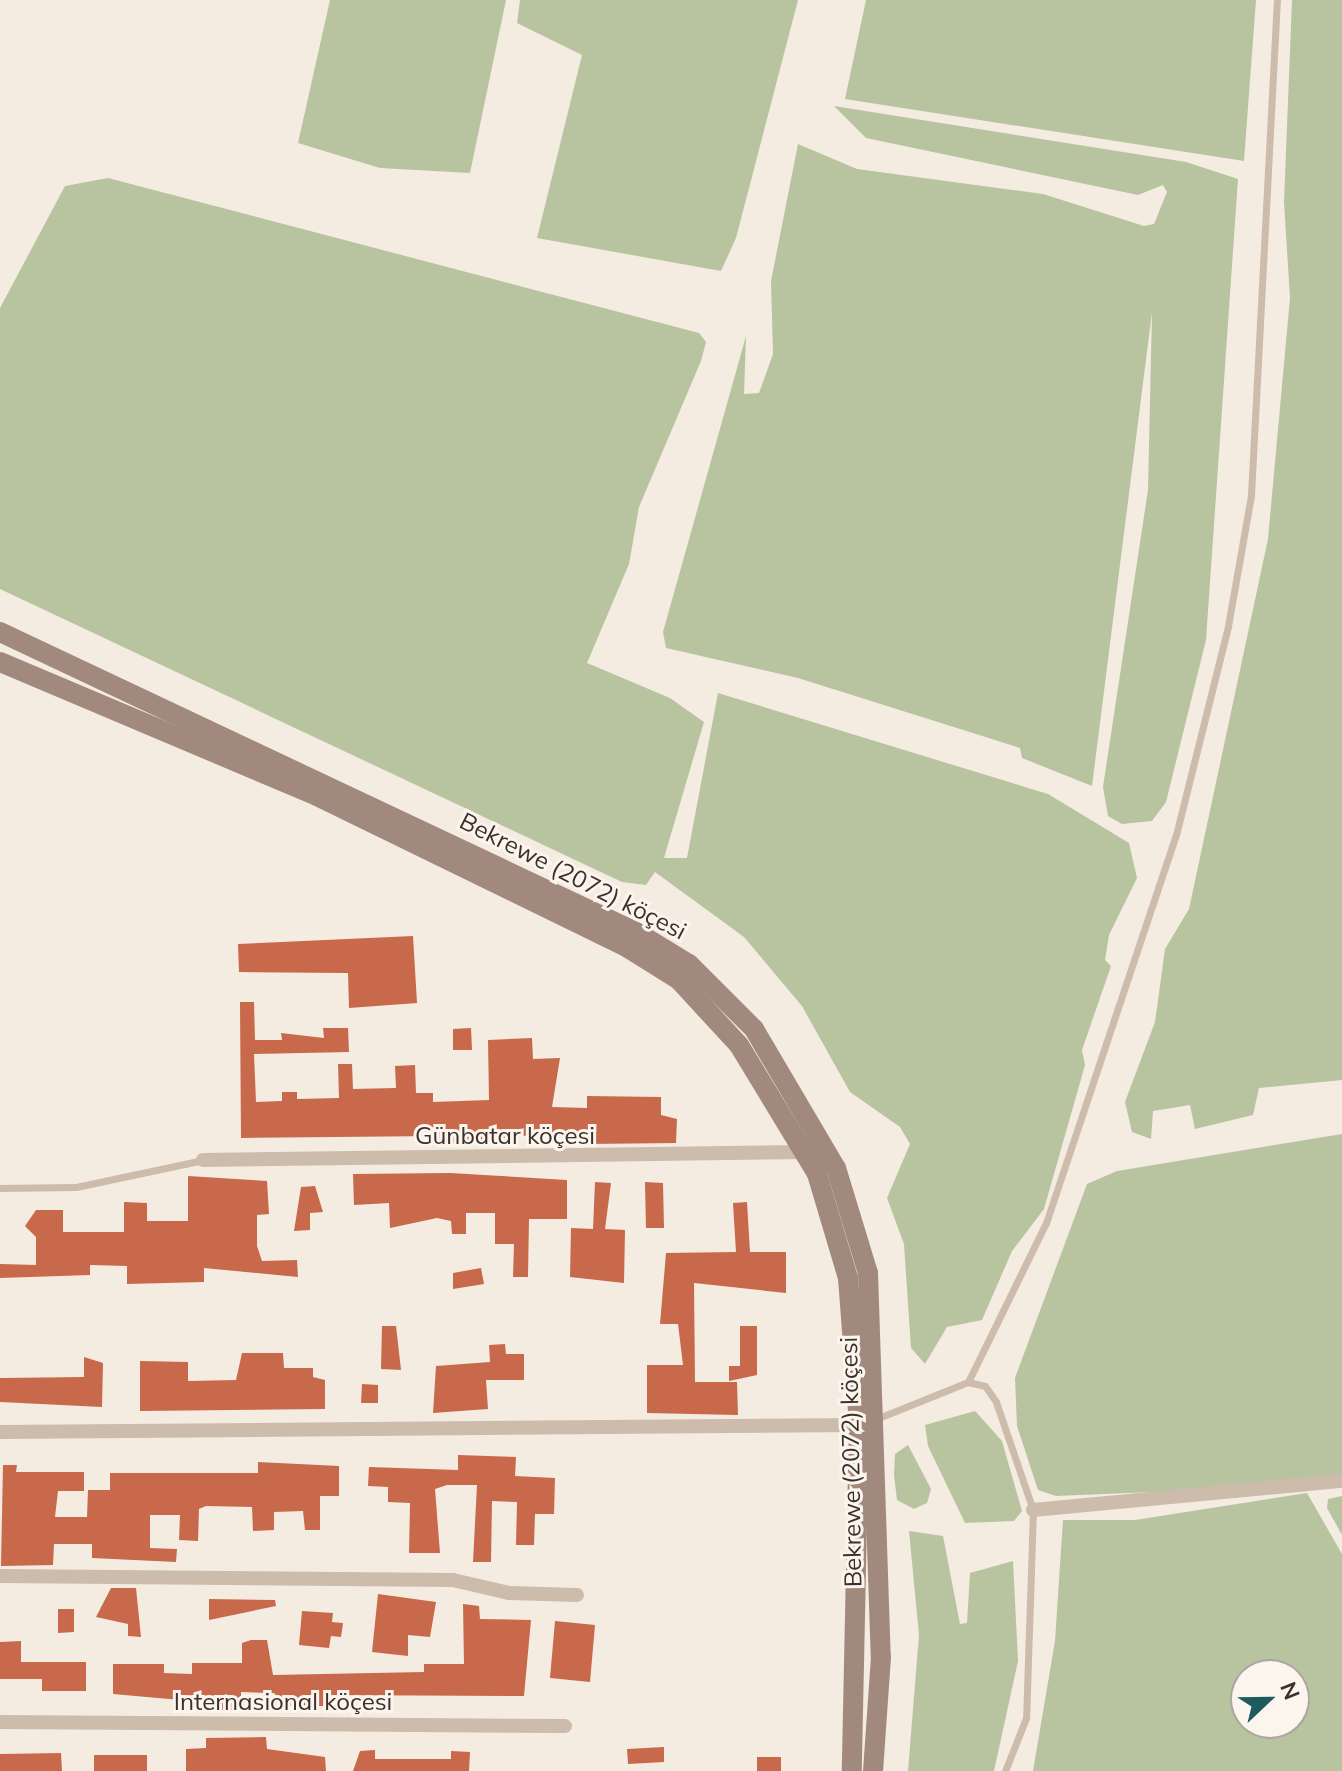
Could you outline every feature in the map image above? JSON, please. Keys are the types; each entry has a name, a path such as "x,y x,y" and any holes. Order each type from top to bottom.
{"main road":[{"name":"Bekrewe (2072) köçesi","path":"0,632 638,933 726,995 810,1117 860,1233 873,1317 852,1771"},
{"name":"Bekrewe (2072) köçesi","path":"0,662 317,796 628,948 712,1010 806,1152 848,1278 867,1422 881,1657 873,1771"}],"street":[{"name":"Günbatar köçesi","path":"203,1160 806,1152"},
{"path":"0,1432 867,1422"},
{"path":"1033,1510 1342,1481"},
{"path":"0,1576 453,1580 509,1593 577,1595"},
{"name":"Internasional köçesi","path":"0,1722 565,1726"}],"lane":[{"path":"968,1382 1046,1223 1176,835 1228,626 1251,495 1277,0"},
{"path":"0,1188 76,1187 203,1160"},
{"path":"867,1422 968,1382 985,1386 996,1402 1033,1510 1026,1718 1005,1771"}],"green space":[{"path":"330,0 506,0 470,173 380,168 298,143"},
{"path":"520,0 798,0 736,238 721,271 537,238 582,55 517,23"},
{"path":"866,0 1256,0 1244,161 845,99"},
{"path":"1292,0 1342,0 1342,1080 1259,1088 1253,1115 1195,1129 1190,1105 1153,1111 1151,1139 1132,1132 1125,1102 1155,1022 1165,949 1189,909 1268,539 1290,298 1284,202"},
{"path":"834,106 1186,162 1238,179 1206,640 1166,802 1152,821 1122,824 1108,816 1103,787 1148,490 1152,312 1092,786 1022,758 1020,748 798,678 666,648 663,632 746,336 744,394 759,393 773,354 771,281 798,144 857,169 1043,194 1144,226 1154,224 1167,192 1163,185 1138,195 866,138"},
{"path":"108,178 699,333 706,342 701,361 639,507 629,564 587,663 670,698 704,722 664,858 687,858 718,693 1048,794 1129,843 1137,878 1109,935 1105,960 1111,966 1082,1050 1085,1065 1044,1209 1012,1251 982,1320 947,1327 925,1364 911,1348 904,1244 887,1198 910,1144 900,1127 850,1092 802,1006 744,937 655,872 646,885 622,882 0,589 0,308 65,186"},
{"path":"1342,1134 1342,1474 1203,1490 1056,1496 1038,1490 1017,1426 1015,1378 1087,1184 1117,1171"},
{"path":"975,1411 1002,1441 1022,1511 1014,1521 965,1523 928,1446 925,1425"},
{"path":"908,1445 931,1489 927,1503 914,1509 897,1500 894,1475 895,1454"},
{"path":"1307,1493 1342,1554 1342,1771 1033,1771 1055,1641 1063,1520 1135,1520"},
{"path":"1342,1496 1342,1535 1327,1508 1328,1499"},
{"path":"909,1531 943,1536 960,1624 967,1623 970,1573 1013,1561 1018,1661 994,1771 908,1771 919,1635"}],"building":[{"path":"413,936 417,1003 349,1008 348,973 239,972 238,944"},
{"path":"240,1002 254,1002 255,1040 282,1040 281,1033 324,1038 323,1028 348,1028 349,1052 254,1054 256,1102 282,1101 282,1092 297,1092 297,1099 339,1098 338,1064 352,1064 353,1089 396,1088 395,1066 415,1065 416,1093 433,1093 433,1102 489,1100 488,1040 532,1038 533,1059 560,1058 552,1107 587,1108 587,1096 661,1097 661,1115 677,1119 676,1143 587,1144 587,1135 552,1133 453,1143 439,1143 439,1136 241,1138"},
{"path":"471,1028 472,1050 453,1050 453,1029"},
{"path":"450,1173 567,1180 567,1219 529,1219 528,1277 513,1277 514,1244 495,1244 495,1213 466,1213 466,1234 452,1234 451,1221 437,1218 390,1228 389,1203 354,1205 353,1174"},
{"path":"188,1176 267,1181 269,1214 257,1215 257,1246 262,1261 297,1260 298,1277 204,1268 204,1282 127,1284 127,1266 90,1265 90,1275 0,1278 0,1264 36,1265 36,1237 25,1226 36,1210 63,1210 63,1232 124,1232 124,1202 147,1203 147,1221 188,1221"},
{"path":"595,1182 611,1183 605,1229 625,1230 624,1283 570,1277 571,1228 593,1229"},
{"path":"645,1182 663,1183 664,1228 646,1228"},
{"path":"315,1186 323,1212 310,1213 310,1230 294,1231 301,1187"},
{"path":"747,1202 750,1252 786,1252 786,1293 694,1283 695,1382 737,1382 738,1415 647,1413 647,1365 683,1365 678,1324 660,1324 666,1253 736,1252 733,1203"},
{"path":"481,1268 484,1284 453,1289 453,1273"},
{"path":"382,1326 396,1326 401,1370 381,1369"},
{"path":"740,1326 757,1326 757,1375 729,1381 729,1366 740,1366"},
{"path":"505,1344 506,1354 524,1354 524,1380 486,1380 488,1409 433,1413 436,1366 490,1362 489,1345"},
{"path":"242,1353 283,1353 284,1368 313,1368 313,1377 325,1380 325,1409 140,1411 140,1361 188,1362 188,1381 236,1380"},
{"path":"84,1357 103,1363 102,1407 0,1402 0,1378 84,1377"},
{"path":"362,1384 378,1385 378,1403 361,1403"},
{"path":"458,1455 516,1457 515,1476 555,1478 554,1514 535,1514 534,1545 516,1545 517,1502 492,1501 491,1562 473,1562 477,1485 447,1485 435,1489 440,1553 409,1553 410,1503 388,1502 388,1487 368,1486 369,1467 458,1470"},
{"path":"258,1462 339,1466 339,1496 320,1496 320,1530 305,1530 303,1511 274,1512 274,1530 253,1531 252,1507 206,1506 199,1509 198,1541 179,1540 180,1515 150,1515 150,1548 177,1549 176,1562 92,1558 92,1544 54,1544 53,1565 1,1566 3,1465 17,1465 16,1472 84,1472 84,1491 58,1491 55,1517 87,1517 88,1490 110,1490 110,1473 258,1473"},
{"path":"111,1588 136,1588 141,1637 128,1636 128,1624 96,1617"},
{"path":"378,1594 436,1602 430,1637 408,1635 408,1656 372,1652"},
{"path":"209,1599 275,1600 276,1606 209,1620"},
{"path":"463,1604 479,1606 480,1619 531,1620 524,1696 324,1695 324,1706 286,1706 274,1693 241,1692 241,1710 192,1710 192,1701 113,1694 113,1664 164,1664 164,1673 192,1674 192,1663 242,1663 242,1643 251,1640 267,1640 273,1675 424,1672 424,1664 464,1664"},
{"path":"58,1609 74,1609 74,1632 58,1633"},
{"path":"302,1611 333,1613 332,1622 343,1623 341,1637 331,1636 329,1648 299,1645"},
{"path":"555,1621 595,1625 590,1682 550,1678"},
{"path":"21,1641 21,1662 86,1662 86,1691 42,1691 42,1679 0,1679 0,1642"},
{"path":"266,1737 267,1749 325,1757 326,1771 186,1771 186,1749 206,1748 206,1738"},
{"path":"664,1747 664,1762 628,1764 627,1749"},
{"path":"375,1750 375,1759 451,1759 451,1751 470,1752 469,1771 353,1771 360,1751"},
{"path":"61,1753 62,1771 0,1771 0,1754"},
{"path":"94,1755 147,1755 147,1771 94,1771"},
{"path":"757,1757 781,1757 781,1771 757,1771"}]}
